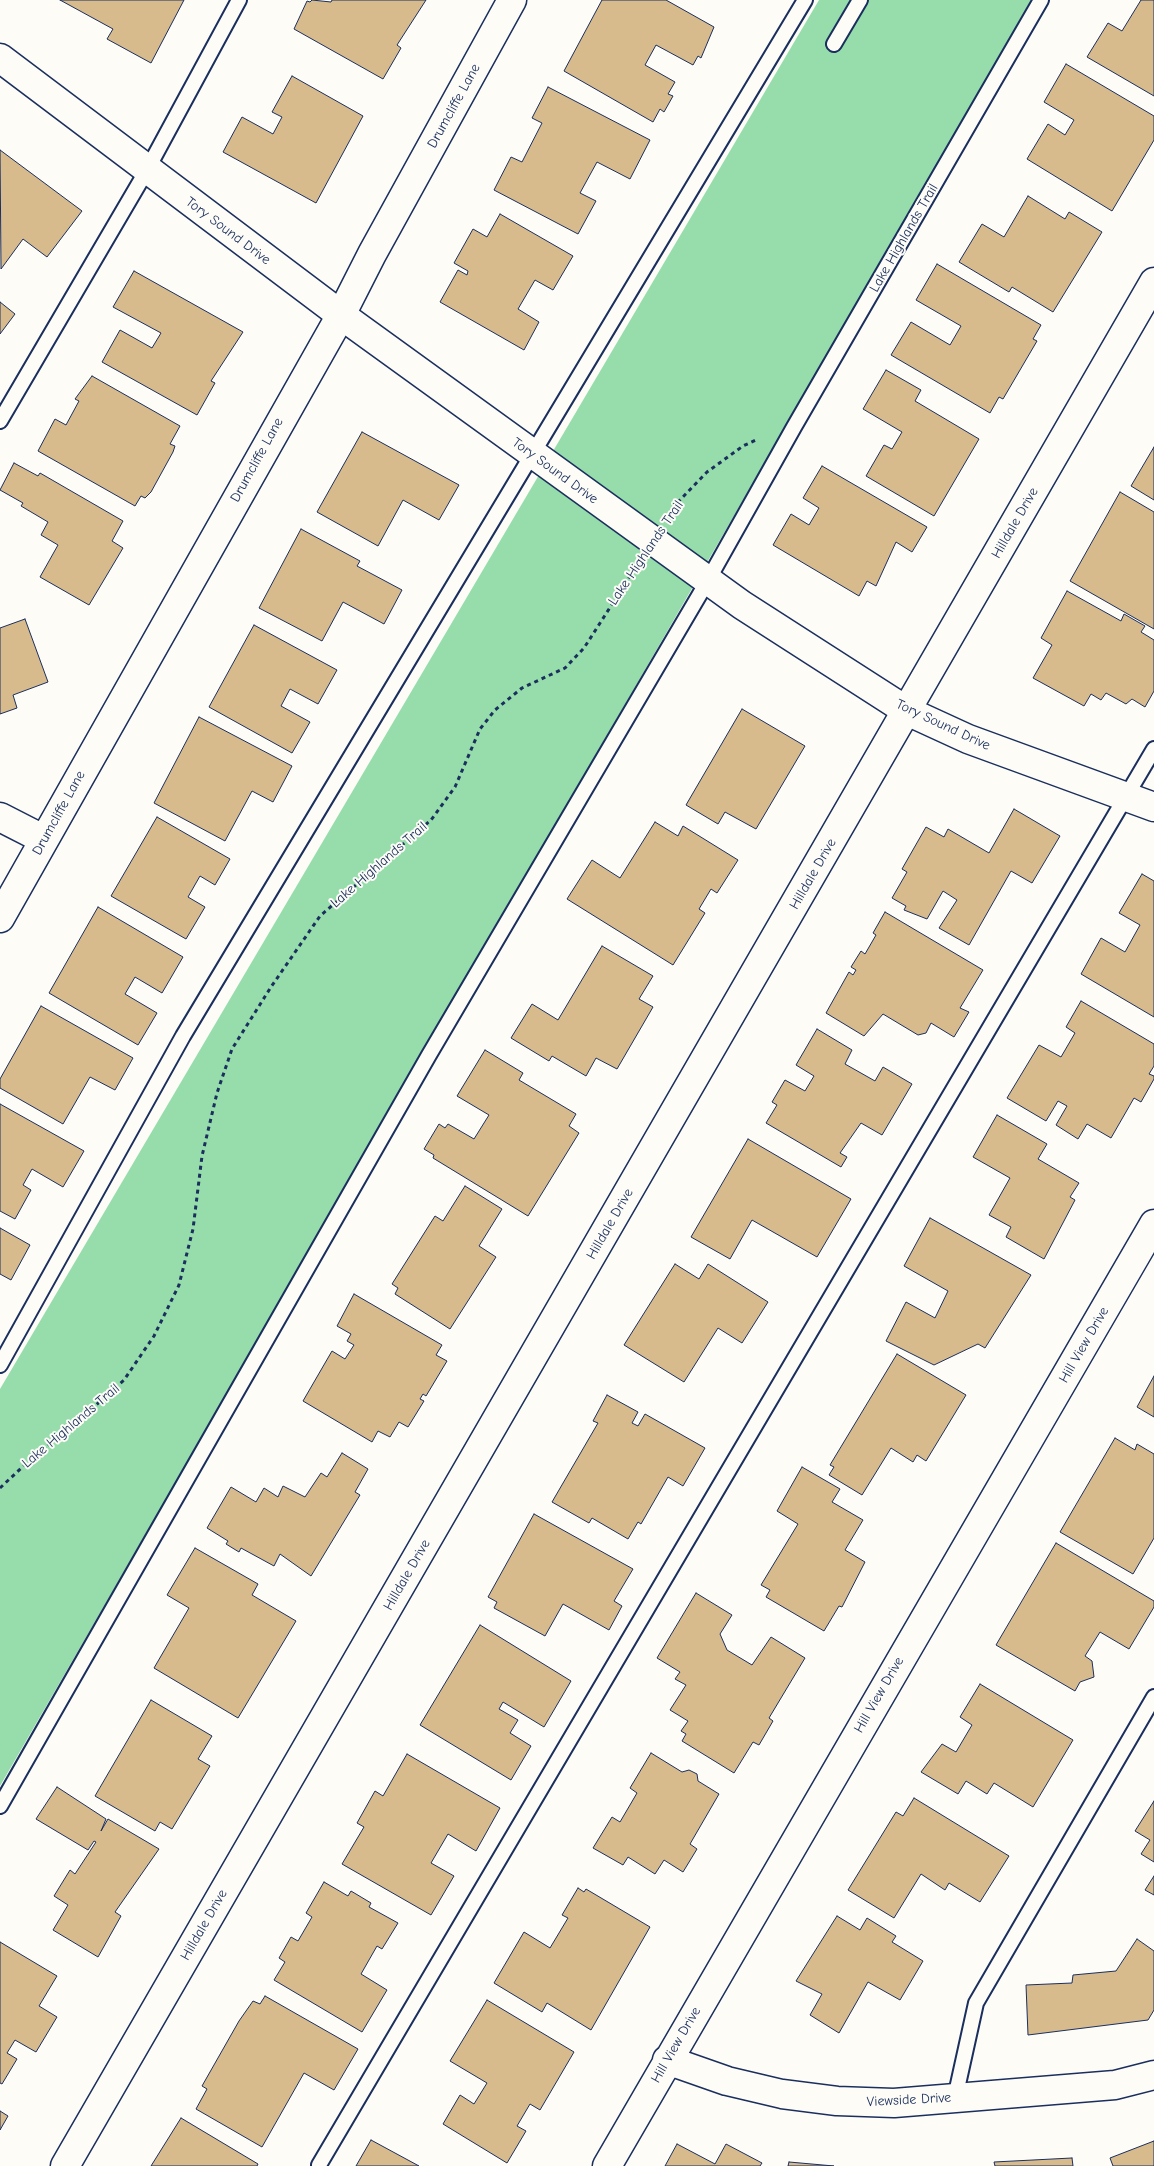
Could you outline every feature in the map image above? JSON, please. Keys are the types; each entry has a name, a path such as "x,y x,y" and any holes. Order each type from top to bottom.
{"street":[{"name":"Drumcliffe Lane","path":"0,918 341,314 512,0"},
{"name":"Tory Sound Drive","path":"0,58 341,314 707,582 907,711 968,739 1154,806"},
{"name":"Hilldale Drive","path":"64,2166 1154,282"},
{"path":"0,817 44,839"},
{"name":"Hill View Drive","path":"607,2166 1154,1224"},
{"name":"Viewside Drive","path":"667,2060 726,2081 782,2094 836,2101 894,2103 1115,2085 1154,2075"}],"lane":[{"path":"0,421 147,170 239,0"},
{"path":"0,1365 183,1036 805,0"},
{"path":"834,44 860,0"},
{"name":"Lake Highlands Trail","path":"794,427 1042,0"},
{"path":"0,1806 429,1055 707,582 794,427"},
{"path":"319,2165 1154,749"},
{"path":"955,2098 976,2002 1154,1697"}],"path":[{"name":"Lake Highlands Trail","path":"0,1488 34,1456 76,1423 124,1380 154,1336 179,1285 193,1229 202,1156 217,1093 232,1049 276,979 320,916 431,820 455,787 480,729 495,710 522,688 565,668 584,648 679,501 707,472 743,446 776,431 794,427"}],"green space":[{"path":"819,0 1032,0 0,1786 0,1389"}],"building":[{"path":"60,0 184,0 151,63 107,39 113,29"},
{"path":"312,0 331,2 332,0 426,0 397,45 401,48 383,79 294,29 307,1 310,2"},
{"path":"602,0 666,0 714,27 701,58 698,56 693,65 656,45 645,65 675,82 668,94 673,96 664,112 660,109 653,122 564,71"},
{"path":"1141,0 1154,0 1154,96 1087,57 1108,23 1122,31"},
{"path":"1066,64 1154,116 1154,140 1112,211 1027,159 1048,124 1065,135 1074,120 1044,102"},
{"path":"292,76 363,116 316,203 223,152 242,117 273,134 282,117 272,112"},
{"path":"548,87 650,140 630,179 597,162 580,193 596,201 578,234 494,190 511,157 522,162 542,123 532,118"},
{"path":"0,150 82,211 47,257 23,239 1,269"},
{"path":"1028,196 1065,219 1069,212 1102,232 1053,312 1012,287 1009,292 959,262 982,224 1004,237"},
{"path":"500,214 573,256 553,290 535,280 518,309 539,322 524,350 440,302 458,270 467,275 468,271 454,263 473,229 487,237"},
{"path":"937,264 1041,325 1033,339 1037,341 1003,399 999,397 990,413 891,355 911,322 950,345 961,326 916,300"},
{"path":"134,271 243,332 211,381 215,383 197,415 102,362 120,330 152,348 161,333 113,307"},
{"path":"0,302 15,314 0,334"},
{"path":"886,370 921,390 915,401 979,439 934,516 866,476 884,445 892,449 902,432 863,409"},
{"path":"92,376 180,426 170,444 175,446 173,452 151,492 145,498 141,496 135,506 38,451 55,419 66,425 79,401 75,399"},
{"path":"362,432 459,485 439,520 403,500 378,546 317,512"},
{"path":"1154,447 1154,500 1131,486"},
{"path":"14,463 38,476 40,473 123,521 112,541 123,548 89,605 40,577 58,545 41,535 48,522 21,506 23,503 0,490"},
{"path":"822,466 927,527 912,552 896,542 876,586 867,581 859,596 773,545 791,514 809,525 819,508 803,498"},
{"path":"1120,492 1154,512 1154,629 1070,581"},
{"path":"301,529 360,561 357,566 402,590 384,624 343,602 322,641 259,608"},
{"path":"1067,591 1121,621 1124,614 1145,626 1141,632 1154,640 1154,691 1145,707 1132,699 1126,704 1106,693 1101,700 1091,694 1084,706 1033,678 1052,645 1041,638"},
{"path":"25,619 48,682 13,695 17,708 0,714 0,628"},
{"path":"254,625 337,670 318,704 290,689 281,706 310,722 292,753 209,707"},
{"path":"742,709 805,746 756,829 725,812 718,824 686,805"},
{"path":"199,717 292,766 273,802 252,791 225,841 154,803"},
{"path":"1014,809 1060,836 1032,883 1011,871 969,945 939,928 957,900 943,891 927,919 904,910 906,906 892,898 907,872 902,869 926,827 944,837 948,829 989,853"},
{"path":"157,817 230,859 215,885 200,876 188,897 205,907 186,939 111,896"},
{"path":"655,822 678,836 683,826 738,860 717,893 711,889 699,909 705,913 673,965 567,899 592,860 620,878"},
{"path":"1142,874 1154,881 1154,1017 1081,974 1101,938 1125,952 1140,925 1119,913"},
{"path":"98,907 183,957 162,993 135,977 125,994 157,1013 138,1045 49,993"},
{"path":"885,912 983,970 960,1008 969,1012 954,1037 931,1023 926,1033 918,1035 883,1014 864,1036 826,1013 849,972 853,975 856,970 851,967 861,951 865,954 876,935 873,933"},
{"path":"602,946 653,976 639,999 653,1007 617,1069 596,1058 586,1076 552,1056 549,1061 511,1038 532,1004 558,1020"},
{"path":"1081,1001 1154,1044 1154,1066 1149,1074 1154,1076 1154,1079 1141,1102 1134,1098 1111,1138 1087,1124 1078,1139 1056,1125 1067,1106 1058,1101 1046,1121 1007,1098 1039,1045 1061,1057 1075,1033 1066,1027"},
{"path":"41,1006 133,1058 115,1090 90,1077 63,1124 0,1088 0,1079"},
{"path":"817,1029 852,1050 845,1064 875,1081 883,1067 912,1084 882,1135 861,1123 840,1153 847,1157 841,1167 766,1123 777,1105 772,1102 785,1080 805,1091 814,1076 796,1065"},
{"path":"485,1050 523,1073 519,1080 576,1114 569,1126 579,1133 528,1216 433,1158 434,1155 424,1149 439,1124 445,1128 448,1124 474,1139 489,1115 457,1096"},
{"path":"0,1104 84,1151 63,1187 32,1169 23,1185 31,1190 15,1219 0,1211"},
{"path":"997,1115 1047,1144 1038,1159 1079,1183 1070,1197 1075,1200 1044,1259 1006,1237 1011,1227 989,1215 1010,1178 973,1157"},
{"path":"748,1139 851,1199 817,1257 752,1220 730,1259 691,1237"},
{"path":"465,1186 502,1209 479,1246 496,1257 450,1329 395,1294 398,1288 392,1284 435,1216 443,1221"},
{"path":"930,1218 1031,1275 985,1348 978,1344 934,1365 886,1341 906,1302 935,1318 948,1291 904,1266"},
{"path":"0,1228 30,1245 11,1280 0,1274"},
{"path":"675,1264 699,1279 708,1264 768,1302 742,1343 718,1328 684,1382 624,1345"},
{"path":"354,1294 442,1345 436,1355 447,1361 426,1396 423,1394 420,1399 424,1401 408,1427 399,1422 390,1437 378,1431 372,1442 303,1401 332,1351 345,1359 354,1345 347,1341 351,1334 337,1326"},
{"path":"897,1354 966,1395 926,1461 917,1455 913,1462 891,1448 862,1495 829,1475 834,1467 830,1465"},
{"path":"1154,1376 1154,1417 1137,1407"},
{"path":"607,1395 638,1412 632,1423 638,1426 645,1414 705,1448 683,1486 668,1477 641,1524 638,1522 628,1539 592,1518 589,1523 552,1502 598,1423 593,1421"},
{"path":"1115,1438 1135,1450 1137,1444 1154,1454 1154,1538 1133,1574 1060,1532"},
{"path":"342,1453 368,1469 355,1492 360,1495 311,1576 280,1554 274,1566 241,1548 239,1552 226,1544 228,1541 207,1528 231,1487 256,1502 264,1488 278,1497 283,1486 305,1497 321,1473 327,1477"},
{"path":"802,1467 840,1489 832,1502 863,1520 845,1550 865,1562 842,1607 839,1606 824,1631 766,1597 770,1590 761,1585 798,1524 777,1511"},
{"path":"534,1514 633,1569 614,1601 622,1606 609,1630 563,1604 545,1636 494,1608 497,1602 488,1597"},
{"path":"1056,1543 1154,1601 1154,1607 1129,1649 1100,1632 1085,1656 1092,1661 1094,1677 1080,1682 1075,1691 996,1645"},
{"path":"195,1548 258,1584 252,1595 296,1621 238,1718 154,1668 189,1608 167,1595"},
{"path":"696,1593 732,1615 720,1634 727,1650 752,1665 771,1637 805,1658 769,1718 773,1721 759,1745 753,1742 734,1773 682,1741 686,1734 681,1731 688,1721 670,1710 686,1685 675,1679 680,1672 657,1658"},
{"path":"480,1625 571,1681 544,1727 503,1702 499,1709 518,1720 510,1733 531,1746 511,1780 420,1725"},
{"path":"980,1684 1073,1740 1033,1807 994,1783 987,1794 966,1781 958,1794 921,1772 942,1744 956,1752 972,1725 960,1717"},
{"path":"151,1700 212,1736 198,1759 210,1766 172,1829 160,1822 155,1831 95,1796"},
{"path":"651,1753 682,1772 689,1770 697,1774 698,1781 719,1794 690,1844 697,1849 683,1872 664,1860 655,1874 628,1857 623,1865 593,1848 612,1817 620,1822 637,1793 630,1788"},
{"path":"407,1754 500,1808 476,1851 448,1834 431,1863 454,1876 431,1915 342,1864 364,1827 357,1823 375,1791 383,1796"},
{"path":"57,1787 106,1819 101,1831 108,1819 159,1849 115,1912 121,1916 98,1957 53,1930 68,1905 54,1896 70,1870 75,1874 96,1842 94,1841 88,1850 36,1819"},
{"path":"914,1798 1009,1856 980,1902 949,1883 945,1890 921,1874 894,1918 848,1890 896,1812 903,1816"},
{"path":"1154,1801 1154,1862 1141,1854 1150,1840 1135,1831"},
{"path":"1154,1876 1154,1895 1145,1890"},
{"path":"324,1882 348,1896 351,1891 371,1903 369,1907 398,1923 382,1949 377,1946 361,1974 387,1990 362,2032 274,1980 285,1962 279,1958 291,1937 298,1941 312,1917 306,1913"},
{"path":"578,1888 584,1892 586,1889 650,1927 591,2030 547,2003 542,2012 494,1983 524,1932 550,1948 568,1918 562,1915"},
{"path":"837,1916 860,1930 867,1918 896,1936 892,1942 923,1961 900,2000 868,1982 839,2033 810,2015 822,1994 796,1981"},
{"path":"1137,1939 1154,1951 1154,2010 1148,2020 1028,2035 1026,1985 1072,1983 1073,1975 1116,1971"},
{"path":"0,1942 57,1976 39,2006 57,2017 36,2052 15,2040 7,2053 17,2059 2,2084 0,2083"},
{"path":"265,1996 358,2049 334,2090 304,2073 262,2147 196,2109 207,2089 202,2086 239,2021 253,2001 260,2004"},
{"path":"487,2000 574,2052 540,2110 530,2104 517,2126 526,2131 507,2163 443,2124 460,2095 474,2104 487,2083 450,2061"},
{"path":"0,2111 8,2116 0,2130"},
{"path":"181,2118 258,2164 257,2166 151,2166"},
{"path":"371,2140 419,2166 356,2166"},
{"path":"1154,2141 1154,2166 1113,2166 1110,2158"},
{"path":"677,2144 715,2164 726,2144 762,2163 760,2166 665,2166"},
{"path":"1072,2158 1073,2166 995,2166 994,2162"},
{"path":"789,2162 834,2166 788,2166"}]}
